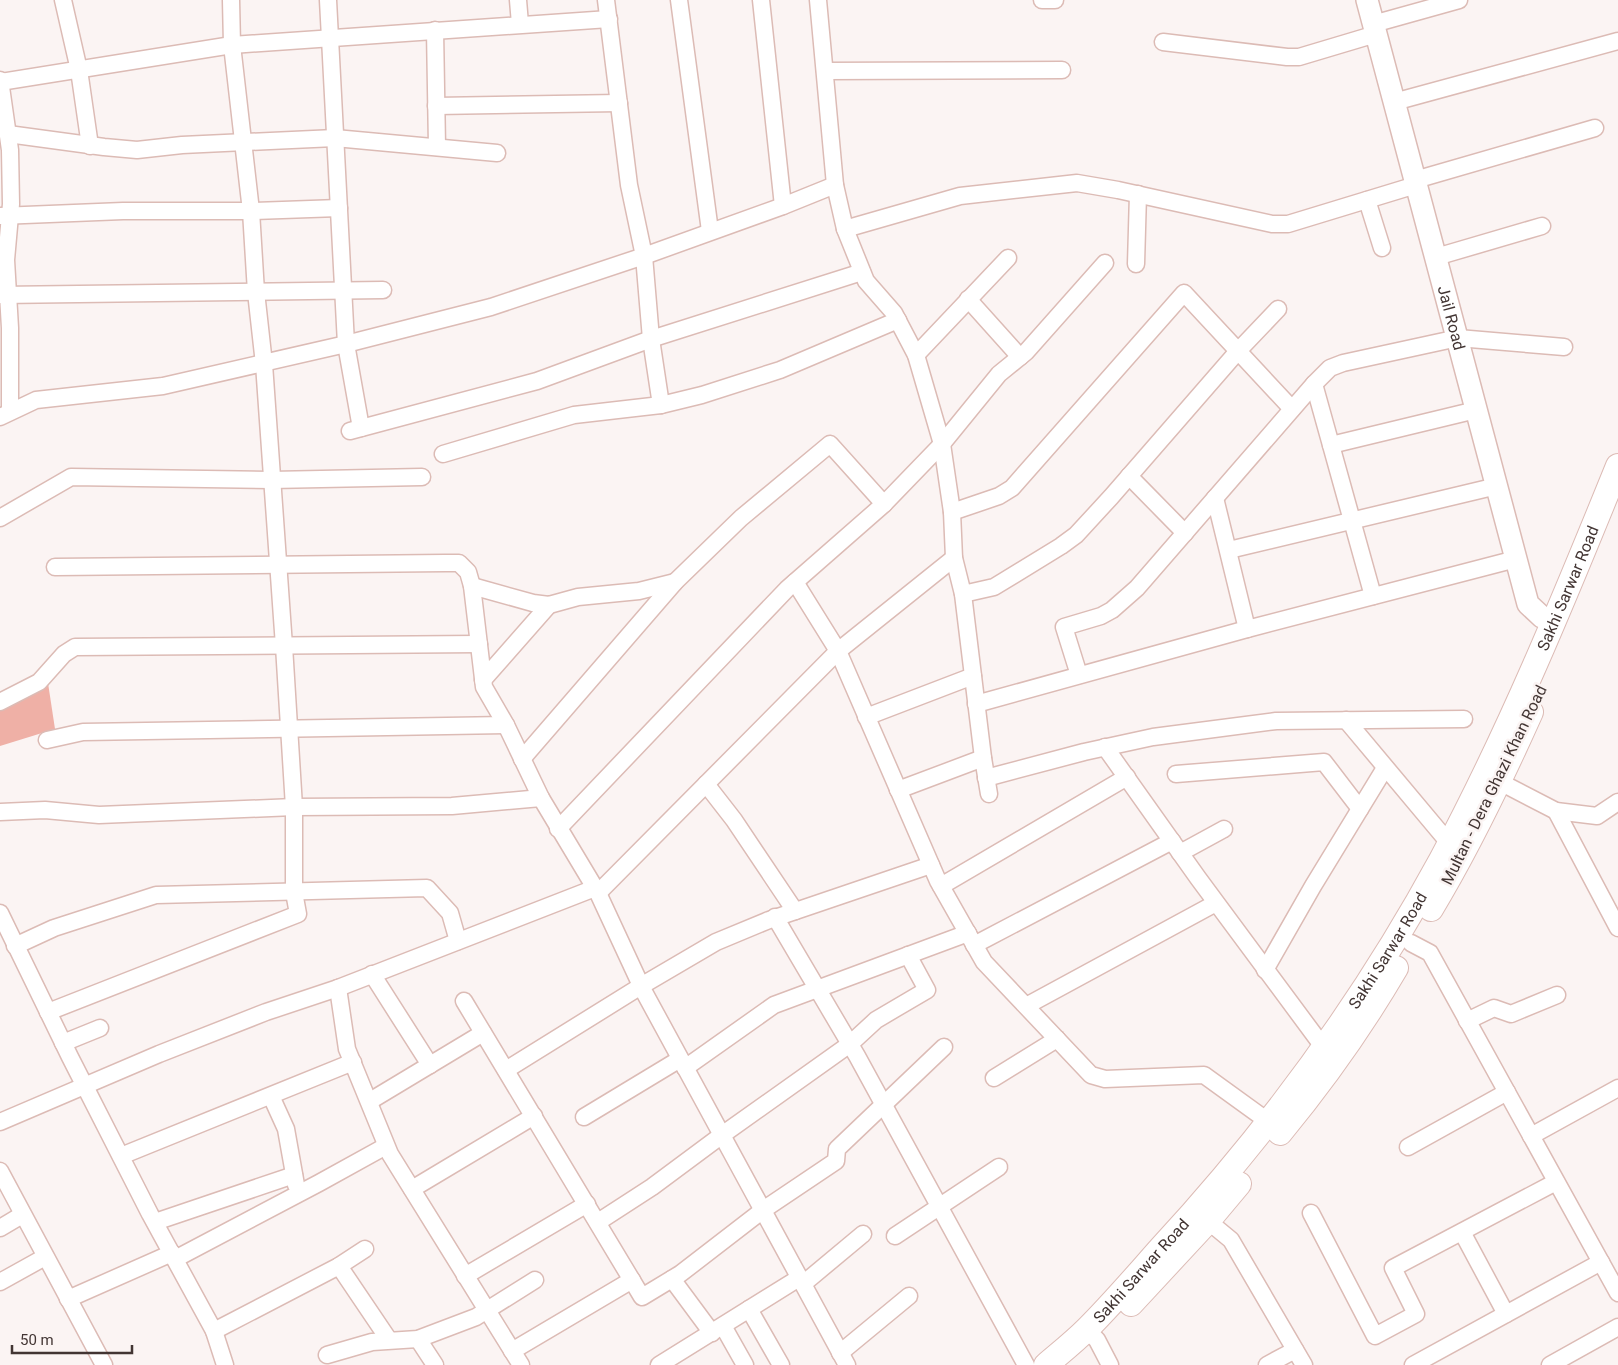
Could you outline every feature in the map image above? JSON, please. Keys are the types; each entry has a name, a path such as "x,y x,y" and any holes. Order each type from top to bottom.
{"highway":[{"name":"Sakhi Sarwar Road","path":"1046,1365 1092,1335 1269,1122 1324,1048 1364,1005 1394,943 1485,774 1554,622 1618,466"},
{"name":"Multan - Dera Ghazi Khan Road","path":"1070,1365 1092,1335 1208,1221 1307,1101 1364,1005 1411,943 1458,864 1500,782 1570,627 1618,508"}],"main road":[{"name":"Jail Road","path":"1367,0 1528,604 1542,617 1554,622"}],"street":[{"path":"63,0 79,70 90,146"},
{"path":"48,1012 298,914 294,892 294,807 264,364 256,292 252,211 232,45 230,0"},
{"path":"328,0 346,344 356,429 536,381 651,339 862,272"},
{"path":"518,0 520,24"},
{"path":"606,0 629,185 644,256 651,339 661,405"},
{"path":"679,0 710,231"},
{"path":"761,0 783,206"},
{"path":"818,0 835,185 845,228 866,281 894,313 916,355 942,444 952,512 954,558 963,594 989,794"},
{"path":"1042,0 1056,0"},
{"path":"1163,42 1299,57 1459,0"},
{"path":"609,19 232,45 0,81 10,150 5,176 5,414 36,400 163,386 264,364 491,307 644,256 783,206 835,185"},
{"path":"435,30 437,147"},
{"path":"1394,102 1618,41"},
{"path":"824,71 1062,70"},
{"path":"436,106 619,103"},
{"path":"845,228 960,196 1077,183 1138,194 1272,224 1288,224 1367,200 1416,182 1595,128"},
{"path":"8,134 90,146 137,150 243,142 335,138 497,153"},
{"path":"1136,264 1138,194"},
{"path":"1367,200 1382,248"},
{"path":"5,216 123,211 252,211 339,208"},
{"path":"1436,257 1542,226"},
{"path":"916,355 1008,258"},
{"path":"558,829 795,582 884,504 942,444 1000,374 1020,358 1054,323 1105,264"},
{"path":"4,294 383,290"},
{"path":"952,512 999,496 1012,488 1184,293 1292,410"},
{"path":"968,300 1020,358"},
{"path":"963,594 994,587 1076,535 1238,351 1278,309"},
{"path":"443,454 574,415 661,405 702,394 780,370 898,320"},
{"path":"1079,675 1064,627 1100,616 1112,610 1137,588 1330,368 1458,338 1564,347"},
{"path":"1314,384 1373,596"},
{"path":"1331,445 1476,410"},
{"path":"522,758 675,582 741,518 830,444 884,504"},
{"path":"1129,476 1185,533"},
{"path":"0,518 71,477 271,480 422,477"},
{"path":"1229,550 1497,486"},
{"path":"1215,498 1247,629"},
{"path":"0,1122 84,1084 257,1016 338,988 458,941 597,891 838,651 954,558"},
{"path":"976,704 1247,629 1516,559"},
{"path":"56,567 459,564 468,572 472,586 484,687 506,725 558,829 597,891 641,986 843,1359 909,1296"},
{"path":"472,586 533,603 549,605 578,597 639,591 675,582"},
{"path":"795,582 838,651 940,886 984,962 1091,1075 1105,1079 1204,1075 1269,1122"},
{"path":"483,680 549,605"},
{"path":"0,702 39,682 64,654 75,647 479,644"},
{"path":"866,717 973,676"},
{"path":"986,778 1105,747 1153,737 1276,721 1464,719"},
{"path":"1346,720 1449,843"},
{"path":"47,740 83,732 506,725"},
{"path":"1105,747 1216,903 1324,1048"},
{"path":"898,790 983,758"},
{"path":"1176,774 1324,762 1360,808"},
{"path":"1266,970 1313,886 1385,768"},
{"path":"940,886 1127,777"},
{"path":"1500,782 1556,811 1597,816 1618,802"},
{"path":"706,784 734,820 795,911"},
{"path":"0,812 45,810 99,815 294,807 452,806 541,798"},
{"path":"1556,811 1617,922"},
{"path":"584,1117 683,1063 774,1005 908,955 971,939 1176,847 1224,829"},
{"path":"506,1070 716,942 776,917 931,865"},
{"path":"15,946 54,928 156,895 427,888 450,913 458,941"},
{"path":"1026,1006 1216,903"},
{"path":"0,913 63,1043 155,1222 214,1331 224,1365"},
{"path":"776,917 884,1104 1026,1365"},
{"path":"1411,943 1430,953 1618,1292"},
{"path":"598,1222 652,1187 850,1044 876,1020 927,990 908,955"},
{"path":"372,974 430,1065"},
{"path":"338,988 348,1049 386,1146 521,1365"},
{"path":"1468,1022 1494,1008 1511,1014 1557,995"},
{"path":"464,1001 642,1297 672,1279 763,1210 836,1161 837,1149 944,1047"},
{"path":"63,1043 100,1028"},
{"path":"370,1102 483,1032"},
{"path":"994,1078 1057,1039"},
{"path":"121,1156 353,1062"},
{"path":"1531,1136 1618,1088"},
{"path":"1408,1147 1507,1092"},
{"path":"271,1096 286,1129 298,1194"},
{"path":"412,1189 534,1116"},
{"path":"68,1299 173,1256 298,1194 386,1146"},
{"path":"896,1236 999,1167"},
{"path":"0,1171 101,1364"},
{"path":"155,1222 294,1175"},
{"path":"1311,1213 1375,1336 1416,1314 1393,1268 1556,1182"},
{"path":"465,1276 587,1204"},
{"path":"0,1228 22,1215"},
{"path":"1208,1221 1231,1240 1304,1365"},
{"path":"1462,1232 1506,1314"},
{"path":"658,1365 679,1360 717,1329 801,1281 863,1234"},
{"path":"214,1331 339,1266 365,1249"},
{"path":"0,1282 45,1257"},
{"path":"1414,1365 1601,1262"},
{"path":"339,1266 389,1340"},
{"path":"672,1279 717,1329 745,1365"},
{"path":"327,1355 372,1342 418,1339 476,1317 535,1280"},
{"path":"512,1351 632,1280"},
{"path":"749,1310 775,1363"},
{"path":"1550,1365 1618,1327"},
{"path":"1092,1335 1110,1365"},
{"path":"418,1339 435,1365"},
{"path":"1266,1365 1295,1350"}],"shaded area":[{"path":"48,683 55,729 0,746 0,709"}]}
